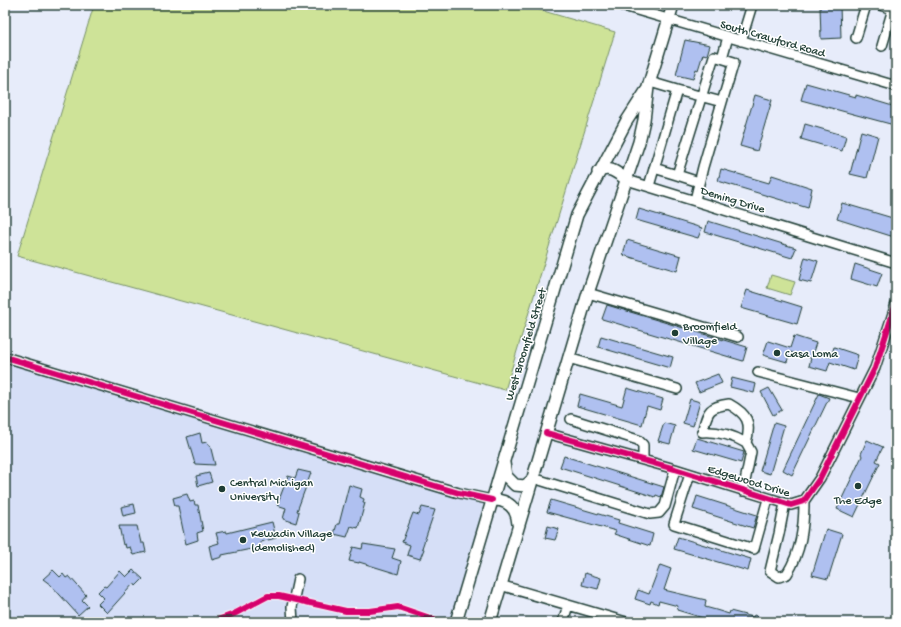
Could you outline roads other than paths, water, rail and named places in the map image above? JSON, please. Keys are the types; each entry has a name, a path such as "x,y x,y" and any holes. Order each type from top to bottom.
{"main road":[{"name":"West Broomfield Street","path":"490,622 588,293 627,180 643,128 649,85 674,5"},
{"name":"West Broomfield Street","path":"456,622 577,215 598,172 649,85"},
{"path":"598,172 604,169 611,169 627,180"},
{"path":"504,461 505,472 511,482 521,486 532,479"},
{"path":"492,500 504,501 513,507 517,513 518,525"}],"street":[{"name":"South Crawford Road","path":"620,5 896,86"},
{"path":"741,41 752,5"},
{"path":"856,38 866,5"},
{"path":"880,5 895,10 882,46"},
{"path":"722,58 728,37"},
{"path":"677,175 714,56 734,62 699,182 696,200"},
{"path":"649,85 678,90 722,102"},
{"path":"649,186 678,90"},
{"path":"654,168 699,182"},
{"name":"Deming Drive","path":"627,180 696,200 896,263"},
{"path":"588,293 738,336"},
{"name":"Edgewood Drive","path":"546,433 675,469 768,499 791,505 804,501 820,478 875,368 896,304"},
{"path":"5,357 458,497 492,500"},
{"path":"568,358 677,389"},
{"path":"758,372 859,398"},
{"path":"743,491 751,452 746,443 737,438 714,431 702,432 708,412 713,407 729,404 743,413 749,422 749,433 746,443"},
{"path":"571,419 638,440 644,445 643,460"},
{"path":"532,479 650,514 658,513 664,506 675,469"},
{"path":"690,474 674,524 754,549 768,499"},
{"path":"785,503 770,571 779,576 787,574 792,567 800,546 804,524 804,501"},
{"path":"293,622 292,607 298,579"},
{"path":"500,585 626,622"},
{"path":"563,622 568,605"}],"place":[{"name":"Broomfield Village","path":"675,333"},
{"name":"Casa Loma","path":"777,353"},
{"name":"The Edge","path":"858,486"},
{"name":"Central Michigan University","path":"222,489"},
{"name":"Kewadin Village (demolished)","path":"243,540"}]}
